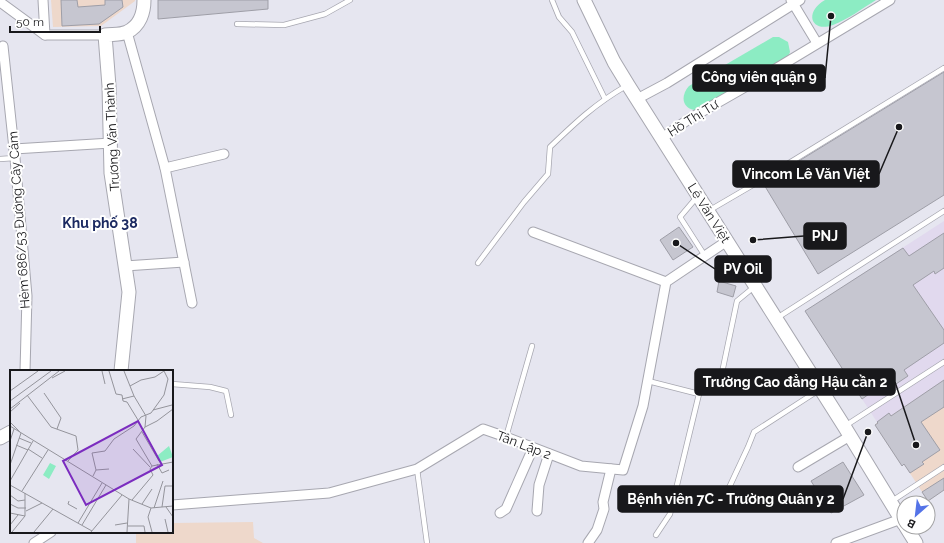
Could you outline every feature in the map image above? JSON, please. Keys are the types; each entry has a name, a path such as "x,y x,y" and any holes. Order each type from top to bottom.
{"main road":[{"path":"106,35 127,32 134,27 140,20 144,9 144,0"},
{"name":"Lê Văn Việt","path":"584,0 614,62 628,85 776,318 896,511"},
{"name":"Trương Văn Thành","path":"106,35 111,173 129,292 121,370"},
{"path":"0,438 10,433"}],"street":[{"path":"43,0 45,35"},
{"name":"Hồ Thị Tư","path":"662,138 689,119 890,0"},
{"path":"637,98 667,83 795,1 817,43"},
{"path":"0,2 45,35 106,35"},
{"path":"127,32 165,168 192,303"},
{"name":"Hẻm 686/53 Đường Cây Cám","path":"3,46 15,153 27,296 25,370"},
{"path":"15,153 111,143"},
{"path":"165,168 224,154"},
{"path":"533,232 666,282"},
{"path":"588,543 597,530 604,509 603,502 611,469 623,470 643,406 666,282 727,241"},
{"path":"125,266 184,262"},
{"name":"Tân Lập 2","path":"173,505 329,493 416,469 483,429 581,466 611,469"},
{"path":"798,467 847,431"},
{"path":"500,513 506,509 533,448"},
{"path":"538,511 539,486 548,454"},
{"path":"836,543 896,525"},
{"path":"34,543 49,533"}],"lane":[{"path":"237,24 284,25 325,14 350,0"},
{"path":"552,0 559,17 572,32 605,99"},
{"path":"708,212 944,68"},
{"path":"478,263 524,202 548,174 550,147 579,119 605,99 628,85"},
{"path":"0,159 15,153"},
{"path":"698,196 680,217 705,256"},
{"path":"776,318 944,211"},
{"path":"719,387 737,300 755,286"},
{"path":"506,437 532,346"},
{"path":"847,431 944,362"},
{"path":"648,381 700,394 670,514 656,535"},
{"path":"173,384 210,387 226,391 231,415"},
{"path":"727,492 754,432 820,389"},
{"path":"890,502 944,467"},
{"path":"416,469 427,543"}],"shaded area":[{"path":"51,0 135,1 101,26 53,27"},
{"path":"944,221 944,380 891,416 889,414 877,422 805,311"},
{"path":"944,380 944,490 936,496 924,495 904,464 902,466 875,425 889,413 891,415"},
{"path":"253,522 254,538 263,543 136,543 136,533 173,533 173,523"}],"green space":[{"path":"825,0 876,0 838,23 826,27 815,24 812,16 818,5"},
{"path":"773,37 779,37 788,42 790,52 787,59 699,110 694,110 686,106 684,102 684,95 689,86"}],"building":[{"path":"61,0 77,0 78,7 105,5 105,0 122,0 123,7 99,24 62,26"},
{"path":"158,0 268,0 268,9 158,19"},
{"path":"944,72 944,195 818,274 763,183"},
{"path":"679,227 693,247 673,260 660,240"},
{"path":"944,233 944,268 935,274 934,271 913,285 944,330 944,343 904,370 908,376 896,384 892,378 862,399 805,311 903,248 909,256"},
{"path":"719,281 736,286 733,297 717,292"},
{"path":"944,380 944,407 921,422 940,450 922,462 924,464 910,473 904,464 902,466 875,425 889,413 891,416"},
{"path":"843,462 864,495 831,513 811,481"},
{"path":"944,478 944,490 936,496 924,495 922,492"}],"place":[{"name":"Công viên quận 9","path":"831,16"},
{"name":"Vincom Lê Văn Việt","path":"899,127"},
{"name":"PNJ","path":"753,240"},
{"name":"PV Oil","path":"676,243"},
{"name":"Bệnh viên 7C - Trường Quân y 2","path":"868,432"},
{"name":"Trường Cao đẳng Hậu cần 2","path":"916,445"}],"district":[{"name":"Khu phố 38","path":"100,223"}]}
